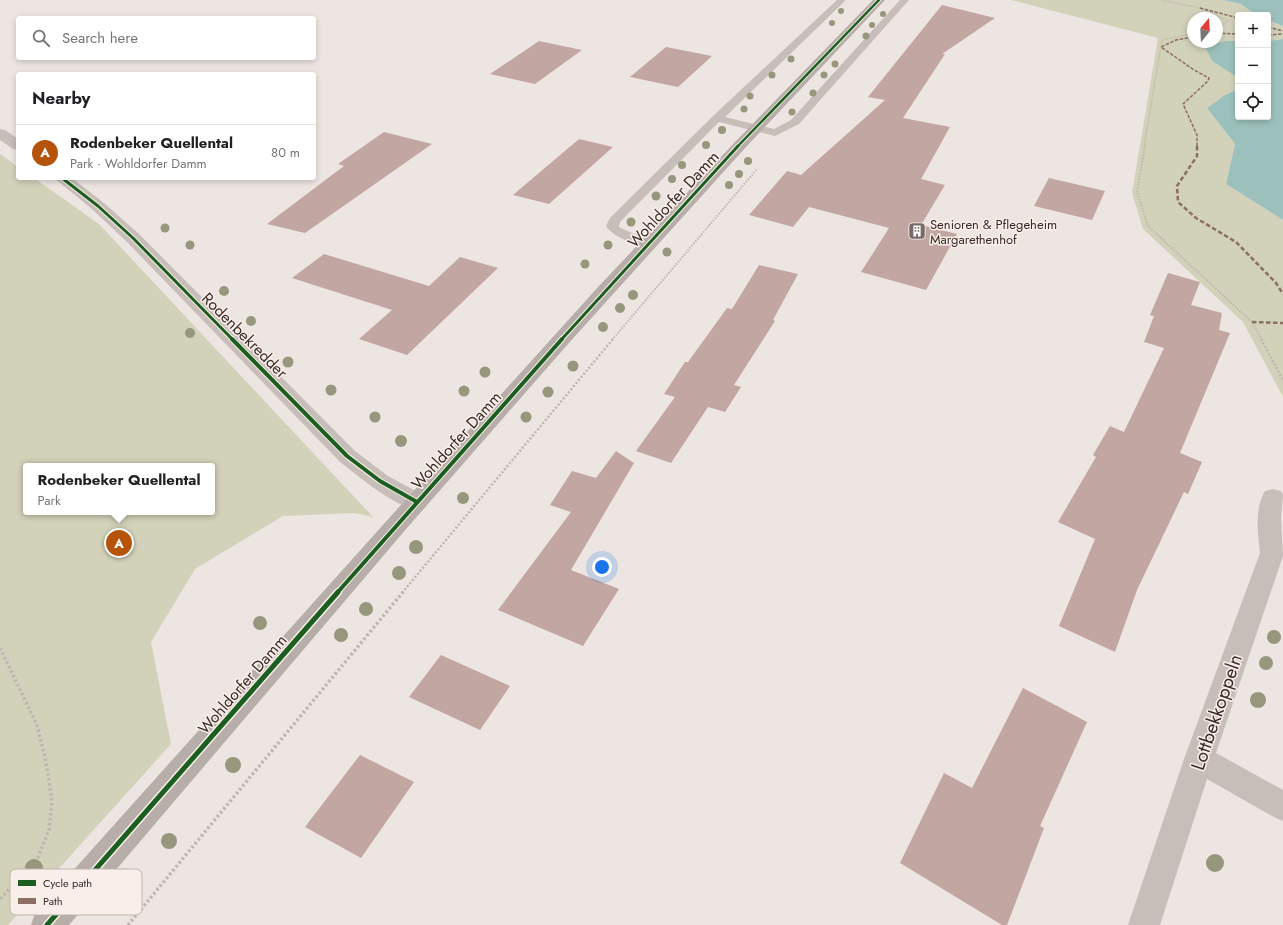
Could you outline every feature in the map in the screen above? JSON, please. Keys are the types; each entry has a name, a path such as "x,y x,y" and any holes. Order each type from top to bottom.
{"street":[{"name":"Wohldorfer Damm","path":"96,869 416,502 650,242 755,128 878,0"},
{"path":"0,133 16,145"},
{"name":"Rodenbekredder","path":"65,180 98,206 133,238 347,456 373,478 416,502"},
{"name":"Lottbekkoppeln","path":"1144,925 1199,759 1272,553 1268,512 1273,497"},
{"path":"1199,759 1283,806"},
{"name":"Wohldorfer Damm","path":"47,925 56,915"}],"lane":[{"path":"650,242 624,235 614,230 612,226 614,221 717,118 842,0"},
{"path":"717,118 775,133 794,122 905,0"}],"path":[{"path":"1162,0 1200,8 1209,12"},
{"path":"1223,18 1229,21 1223,24"},
{"path":"1187,35 1162,40 1137,192 1148,226 1252,322 1283,380"},
{"path":"142,908 659,283 779,144 775,133"},
{"path":"0,648 36,724 46,762 52,801 49,830 38,857 27,869"},
{"path":"0,899 10,888"},
{"path":"128,925 136,915"}],"green space":[{"path":"1011,0 1223,0 1241,4 1252,12 1235,12 1235,41 1226,41 1223,45 1223,12 1187,12 1187,48 1221,48 1212,61 1235,76 1235,90 1225,95 1207,108 1235,144 1226,184 1283,220 1283,397 1243,322 1143,229 1132,193 1158,38"},
{"path":"1271,21 1283,26 1283,39 1271,41"},
{"path":"0,154 16,166 16,180 37,180 99,224 373,517 355,513 283,516 195,569 151,642 171,744 58,869 10,869 10,915 17,915 8,925 0,925"}],"water":[{"path":"1223,0 1283,0 1283,26 1271,21 1271,12 1252,12 1241,4"},
{"path":"1283,39 1283,220 1226,184 1235,144 1207,108 1225,95 1235,90 1235,120 1271,120 1271,41"},
{"path":"1235,41 1235,76 1212,61 1206,48 1223,48 1223,42"}],"building":[{"path":"942,5 995,18 942,54 945,54 903,118 950,127 921,179 945,185 921,225 957,234 926,290 861,272 889,228 809,207 793,227 749,215 787,171 801,175 885,100 868,97"},
{"path":"539,41 582,50 535,84 490,74"},
{"path":"666,47 712,56 678,87 630,77"},
{"path":"384,132 432,144 305,233 267,224 344,166 338,164"},
{"path":"579,139 613,147 549,204 513,195"},
{"path":"1049,178 1105,191 1092,220 1034,206"},
{"path":"324,254 429,286 460,257 498,268 407,355 359,339 392,310 292,278"},
{"path":"759,265 798,274 773,320 775,321 734,385 741,387 725,412 708,407 671,463 636,451 675,397 664,394 685,362 688,362 727,308 732,309"},
{"path":"1168,273 1200,282 1191,305 1222,313 1219,330 1230,333 1180,453 1202,462 1188,494 1184,492 1137,590 1115,652 1059,626 1095,539 1058,522 1096,457 1093,455 1110,426 1124,432 1164,348 1144,342 1154,316 1150,315"},
{"path":"616,451 634,463 571,570 619,589 583,646 498,610 571,512 550,505 572,471 596,478"},
{"path":"441,655 510,686 480,730 409,697"},
{"path":"1023,688 1087,722 1040,826 1044,828 1007,925 1002,925 900,863 944,773 972,788"},
{"path":"360,755 414,782 361,858 305,827"}],"marked path":[{"path":"1200,8 1235,17"},
{"path":"1271,28 1283,31"},
{"path":"1223,33 1235,34"},
{"path":"1271,35 1283,34"},
{"path":"1187,38 1176,40 1161,47 1194,70 1209,78 1208,81 1183,104 1197,135 1197,156 1177,186 1178,202 1196,218 1236,242 1276,283 1283,294"},
{"path":"1252,322 1283,323"}],"cycle path":[{"path":"96,869 399,522 650,241 832,47 879,0"},
{"path":"65,180 98,206 133,238 347,456 380,481 417,502"},
{"path":"47,925 56,915"}],"place":[{"name":"Senioren & Pflegeheim Margarethenhof","path":"917,231"},
{"name":"Rodenbeker Quellental","path":"119,543"}]}
